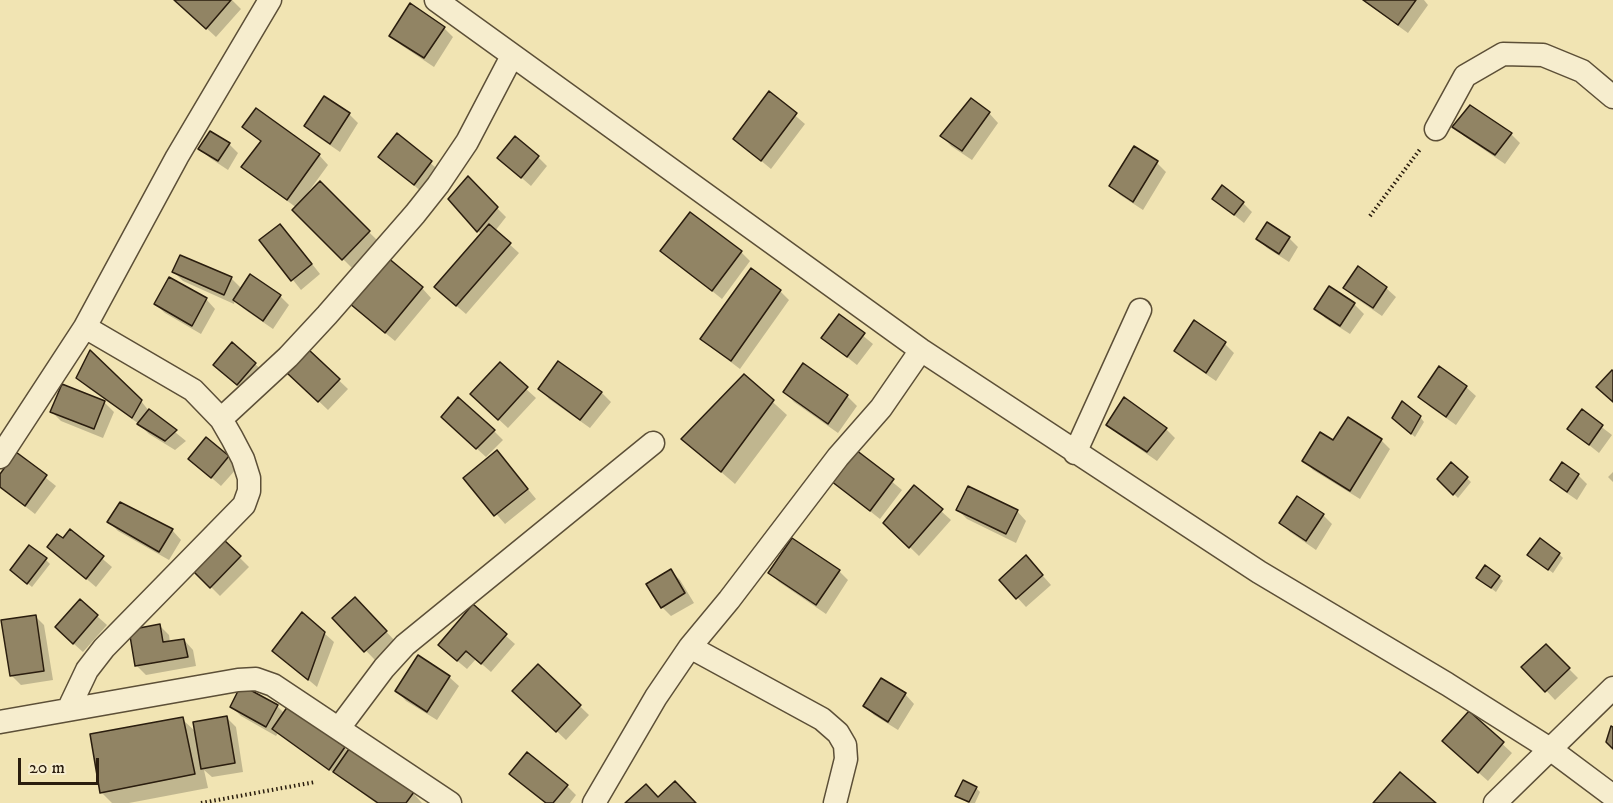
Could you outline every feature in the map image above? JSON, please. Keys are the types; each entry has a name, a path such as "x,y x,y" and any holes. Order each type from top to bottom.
{"street":[{"path":"0,457 85,327 177,157 270,0"},
{"path":"436,0 921,350 1259,572 1550,749 1613,796"},
{"path":"1436,129 1465,76 1503,54 1543,55 1581,71 1613,97"},
{"path":"221,419 288,357 415,214 467,142 512,57"},
{"path":"1075,453 1140,310"},
{"path":"68,710 87,670 104,648 244,506 249,491 249,478 243,459 221,419 193,390 85,327"},
{"path":"594,803 656,697 690,647 838,458 881,408 921,350"},
{"path":"339,729 384,668 405,645 653,443"},
{"path":"690,647 822,719 838,733 845,745 846,759 835,803"},
{"path":"0,722 256,679 273,685 450,803"},
{"path":"1495,803 1613,688"}],"path":[{"path":"1370,216 1436,129"},
{"path":"201,803 315,782"}],"building":[{"path":"174,0 231,0 206,29"},
{"path":"1363,0 1416,0 1398,25"},
{"path":"410,3 445,27 424,58 389,36"},
{"path":"769,91 797,113 761,161 733,139"},
{"path":"324,96 350,113 330,144 304,126"},
{"path":"971,98 990,112 962,151 940,136"},
{"path":"1470,105 1512,133 1495,155 1452,127"},
{"path":"256,108 320,154 287,200 241,167 261,141 242,127"},
{"path":"210,131 230,143 218,161 198,149"},
{"path":"397,133 432,161 414,185 378,157"},
{"path":"515,136 539,156 521,178 497,158"},
{"path":"1134,146 1158,161 1133,202 1109,186"},
{"path":"468,176 498,207 477,232 448,199"},
{"path":"320,181 370,231 342,260 292,210"},
{"path":"1222,185 1244,202 1234,215 1212,199"},
{"path":"690,212 742,251 712,291 660,251"},
{"path":"1267,222 1290,237 1279,254 1256,239"},
{"path":"280,224 312,264 291,281 259,240"},
{"path":"489,224 511,243 456,306 434,287"},
{"path":"180,255 232,277 224,295 172,272"},
{"path":"387,257 423,287 385,333 349,303"},
{"path":"1358,266 1387,287 1373,308 1343,288"},
{"path":"751,268 781,290 731,361 700,339"},
{"path":"250,274 281,295 263,321 233,300"},
{"path":"169,277 207,298 192,326 154,304"},
{"path":"1329,286 1355,303 1340,326 1314,309"},
{"path":"839,314 865,333 847,357 821,338"},
{"path":"1194,320 1226,342 1206,373 1174,351"},
{"path":"232,342 256,363 237,385 213,365"},
{"path":"90,350 142,400 132,418 76,378"},
{"path":"309,350 340,379 318,402 287,373"},
{"path":"558,361 602,392 580,420 538,389"},
{"path":"500,362 528,387 498,420 470,394"},
{"path":"803,363 848,395 828,424 783,392"},
{"path":"1439,366 1467,386 1446,417 1418,397"},
{"path":"1613,371 1613,402 1596,387"},
{"path":"744,374 774,400 721,472 681,439"},
{"path":"62,384 105,401 94,429 50,412"},
{"path":"458,397 495,430 476,449 441,417"},
{"path":"1124,397 1167,428 1147,452 1106,425"},
{"path":"1402,401 1421,416 1411,434 1392,418"},
{"path":"149,409 177,430 165,441 137,424"},
{"path":"1582,409 1603,425 1589,445 1567,429"},
{"path":"1348,417 1382,439 1350,491 1302,461 1320,432 1333,440"},
{"path":"206,437 229,456 211,478 188,459"},
{"path":"497,450 528,489 494,516 463,478"},
{"path":"856,450 894,479 870,511 831,481"},
{"path":"16,452 47,475 25,506 0,487 0,474"},
{"path":"1451,462 1468,477 1453,495 1437,479"},
{"path":"1562,462 1579,474 1567,492 1550,480"},
{"path":"914,485 943,509 909,548 883,523"},
{"path":"968,486 1018,510 1006,534 956,510"},
{"path":"1297,496 1324,514 1306,541 1279,523"},
{"path":"120,502 173,529 159,552 107,522"},
{"path":"70,529 104,556 86,579 47,547 57,534 63,538"},
{"path":"792,538 840,570 816,605 768,573"},
{"path":"1540,538 1560,553 1548,570 1527,555"},
{"path":"223,539 241,556 210,588 192,570"},
{"path":"29,545 47,558 27,584 10,570"},
{"path":"1026,555 1043,575 1016,599 999,580"},
{"path":"1485,565 1500,576 1491,588 1476,578"},
{"path":"671,569 685,593 661,608 646,584"},
{"path":"355,597 387,631 364,652 332,618"},
{"path":"80,599 98,615 73,644 55,627"},
{"path":"473,604 507,634 481,664 466,651 457,661 438,645"},
{"path":"302,612 325,632 308,680 272,651"},
{"path":"36,615 44,671 10,676 1,620"},
{"path":"160,624 163,642 184,639 188,657 135,666 129,630"},
{"path":"1546,644 1570,668 1545,692 1521,667"},
{"path":"418,655 450,676 427,712 395,691"},
{"path":"538,664 581,705 556,732 512,691"},
{"path":"881,678 906,693 888,722 863,706"},
{"path":"241,685 278,705 266,727 230,707"},
{"path":"288,706 345,747 329,770 272,729"},
{"path":"1469,711 1504,742 1478,773 1442,741"},
{"path":"227,716 235,763 201,769 193,722"},
{"path":"183,717 195,774 100,793 90,734"},
{"path":"1611,726 1613,727 1613,749 1606,742"},
{"path":"349,749 414,792 406,803 378,803 333,772"},
{"path":"527,752 568,785 553,803 546,803 509,774"},
{"path":"1400,772 1436,803 1373,803"},
{"path":"963,780 977,787 969,802 955,796"},
{"path":"675,781 696,803 625,803 646,784 658,797"}]}
